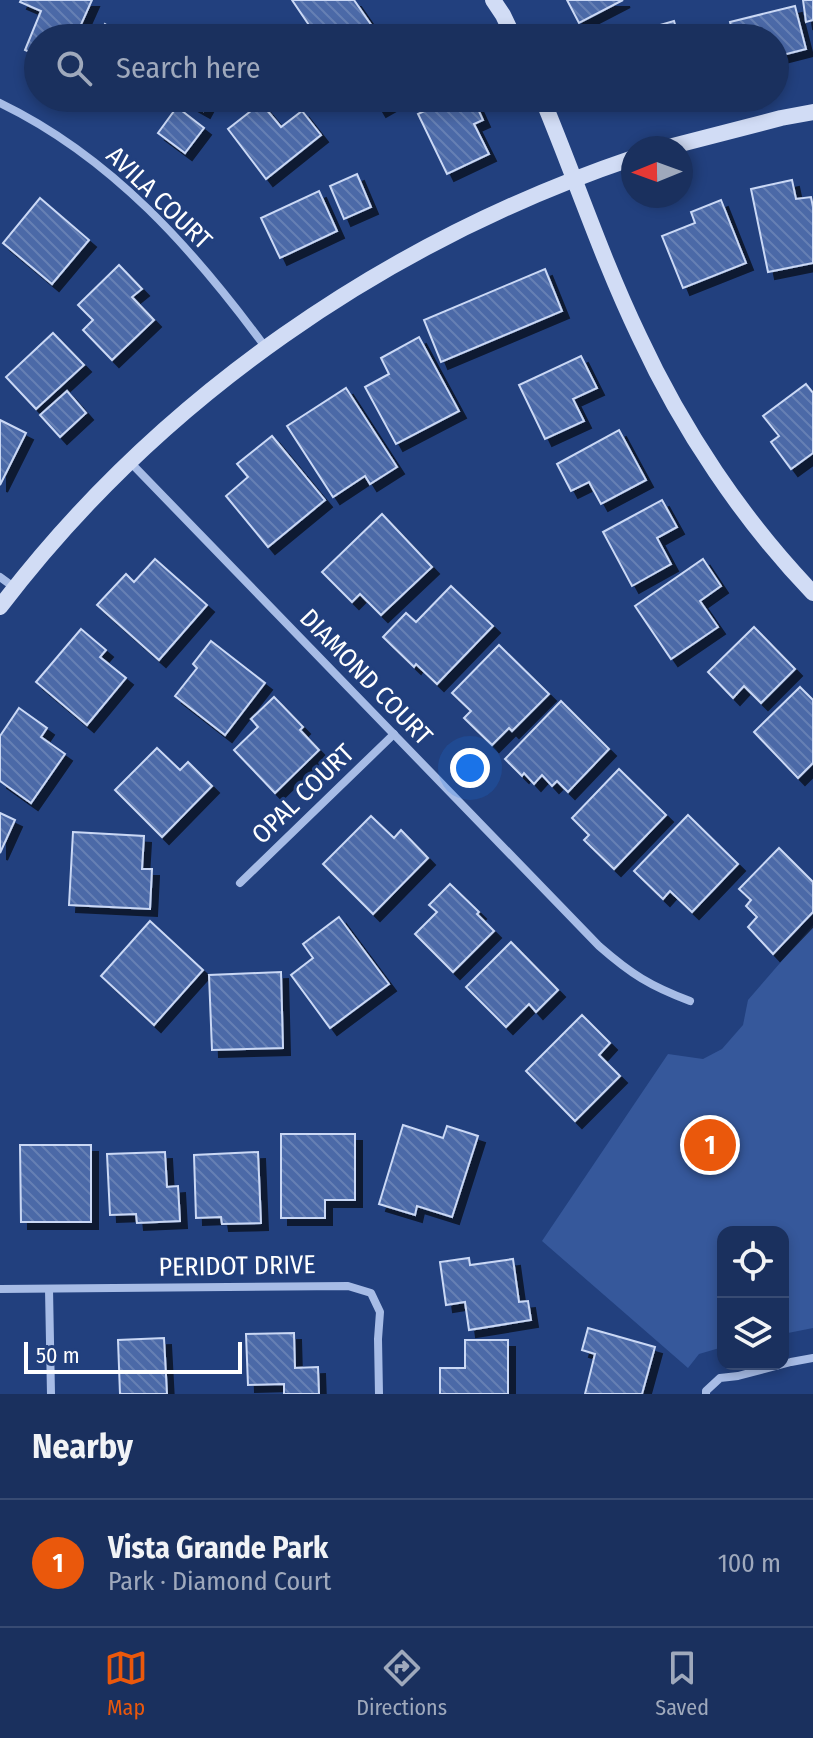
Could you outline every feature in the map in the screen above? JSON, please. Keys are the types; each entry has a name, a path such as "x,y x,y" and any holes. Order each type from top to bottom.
{"street":[{"path":"493,0 507,24"},
{"name":"AVILA COURT","path":"0,103 43,127 119,181 196,259 229,297 266,348"},
{"path":"548,112 639,337 682,419 739,504 813,593"},
{"path":"693,141 813,112"},
{"path":"0,607 73,521 130,462 223,380 307,318 444,237 575,178 621,162"},
{"name":"DIAMOND COURT","path":"130,462 599,946 626,970 658,989 690,1001"},
{"path":"0,577 15,588"},
{"name":"OPAL COURT","path":"240,883 394,734"},
{"name":"PERIDOT DRIVE","path":"0,1289 348,1286 371,1293 380,1312 379,1394"},
{"path":"49,1289 51,1394"},
{"path":"706,1394 720,1378 813,1358"}],"shaded area":[{"path":"813,925 813,1328 789,1333 789,1226 717,1226 717,1349 699,1354 688,1368 542,1241 668,1054 703,1059 722,1049 743,1025 748,1000"}],"building":[{"path":"92,0 81,24 36,24 41,11 20,2"},
{"path":"292,0 354,0 371,24 308,24"},
{"path":"567,0 623,0 579,23"},
{"path":"803,0 813,0 813,20 806,22"},
{"path":"795,6 806,49 789,53 789,24 730,22"},
{"path":"173,112 183,112 204,128 185,153 158,133"},
{"path":"250,112 268,112 281,127 303,112 321,135 266,179 228,129"},
{"path":"479,112 483,120 474,124 489,154 447,174 418,114"},
{"path":"357,174 371,207 344,219 330,186"},
{"path":"792,180 796,199 811,197 813,263 768,272 751,189"},
{"path":"319,191 337,231 280,258 261,218"},
{"path":"40,198 89,240 52,284 3,243"},
{"path":"721,200 746,263 683,288 662,236 695,223 691,212"},
{"path":"119,265 142,289 132,297 154,320 112,360 83,330 93,320 78,305"},
{"path":"545,269 562,311 441,362 424,320"},
{"path":"53,333 84,365 36,409 6,377"},
{"path":"419,337 459,411 396,444 365,387 389,374 381,358"},
{"path":"581,356 597,388 573,399 584,421 545,439 519,385"},
{"path":"806,384 813,393 813,453 791,469 771,442 779,436 763,416"},
{"path":"346,388 397,467 370,484 365,476 333,497 287,426"},
{"path":"67,391 86,413 60,437 40,415"},
{"path":"0,420 26,433 0,485"},
{"path":"619,430 646,480 601,504 589,482 571,491 557,464"},
{"path":"272,436 325,500 268,547 226,496 248,477 237,464"},
{"path":"662,500 677,527 657,538 671,564 632,586 603,532"},
{"path":"382,514 432,567 381,615 360,594 352,602 322,572"},
{"path":"155,559 207,605 159,660 97,605 126,574 134,582"},
{"path":"703,559 721,586 700,601 718,627 671,659 635,606"},
{"path":"451,586 493,626 437,684 383,637 406,613 416,622"},
{"path":"754,627 795,669 761,703 744,686 733,698 708,672"},
{"path":"81,629 106,650 100,657 126,678 87,725 36,682"},
{"path":"211,641 265,683 225,735 175,696 197,668 193,664"},
{"path":"499,645 549,694 512,731 509,728 492,745 464,718 471,711 452,693"},
{"path":"800,687 813,700 813,763 798,778 754,732"},
{"path":"274,697 303,727 300,730 319,750 275,793 234,750 258,727 251,719"},
{"path":"561,701 609,749 568,792 557,781 552,786 542,775 534,784 505,759"},
{"path":"19,708 47,728 41,737 65,754 31,803 0,781 0,736"},
{"path":"157,748 180,770 188,762 212,786 162,837 115,790"},
{"path":"619,769 666,815 614,869 584,840 589,835 572,818"},
{"path":"0,813 15,820 0,853"},
{"path":"688,815 738,864 692,912 670,891 663,899 634,871"},
{"path":"371,816 394,838 401,830 428,858 373,914 323,864"},
{"path":"73,832 144,836 142,869 152,869 150,909 69,905"},
{"path":"779,848 813,882 813,912 773,954 748,927 757,917 746,906 751,900 739,889"},
{"path":"450,884 494,931 453,972 415,934 437,912 429,905"},
{"path":"339,917 389,984 330,1028 291,975 313,958 303,944"},
{"path":"150,921 203,970 154,1025 101,976"},
{"path":"511,942 558,990 536,1012 529,1004 506,1027 466,987"},
{"path":"281,972 283,1048 212,1050 209,975"},
{"path":"582,1015 610,1043 599,1055 620,1076 575,1121 526,1071"},
{"path":"403,1125 443,1138 447,1126 478,1136 452,1217 417,1206 415,1215 379,1204"},
{"path":"281,1134 355,1134 355,1200 325,1200 325,1218 281,1218"},
{"path":"20,1145 91,1145 91,1222 21,1222"},
{"path":"165,1152 167,1187 178,1186 180,1221 137,1223 136,1214 110,1215 107,1154"},
{"path":"258,1152 261,1223 222,1224 221,1217 196,1218 194,1155"},
{"path":"469,1258 470,1265 513,1259 519,1302 528,1301 531,1320 469,1330 465,1302 446,1305 440,1262"},
{"path":"588,1328 655,1347 642,1394 585,1394 595,1354 582,1350"},
{"path":"294,1333 295,1368 318,1367 319,1394 284,1394 284,1384 248,1385 246,1334"},
{"path":"164,1338 167,1394 120,1394 118,1340"},
{"path":"465,1340 508,1340 508,1394 440,1394 440,1368 465,1368"}],"place":[{"name":"Vista Grande Park","path":"710,1145"}]}
